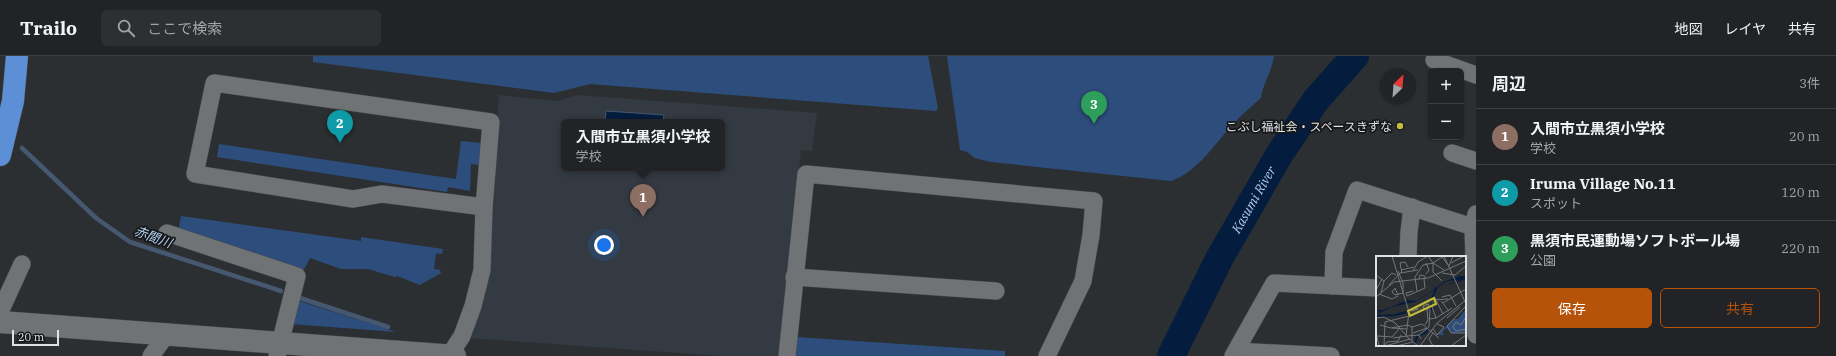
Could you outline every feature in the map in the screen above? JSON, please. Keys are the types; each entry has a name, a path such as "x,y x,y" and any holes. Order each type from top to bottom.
{"highway":[{"path":"0,155 7,95 17,56"}],"street":[{"path":"1439,56 1434,60 1476,75"},
{"path":"449,356 462,336 473,306 482,270 484,207 491,122 214,83 195,174 354,199 382,194 484,207"},
{"path":"1452,153 1476,161"},
{"path":"787,356 794,277 806,174 1094,201 1091,235 1083,281 1047,356"},
{"path":"1333,286 1334,252 1358,190 1412,207 1474,220 1470,295 1476,336"},
{"path":"1408,256 1412,207"},
{"path":"167,234 297,276 280,349"},
{"path":"0,312 22,264"},
{"path":"794,277 996,291"},
{"path":"1331,356 1234,353 1274,283 1376,288"},
{"path":"0,322 167,334 280,349 455,356"},
{"path":"151,356 167,334"}],"shaded area":[{"path":"313,56 928,56 938,108 936,111 590,84 554,93 313,62"},
{"path":"947,56 1274,56 1261,98 1237,120 1198,164 1181,177 1171,181 991,162 975,158 967,152 960,150"},
{"path":"499,95 556,101 578,95 817,113 812,151 801,150 782,356 720,356 469,338 493,180"},
{"path":"606,111 664,115 663,119 605,119"},
{"path":"461,141 482,143 480,165 471,164 470,191 448,187 447,192 217,157 219,144 456,179"},
{"path":"181,216 361,241 361,237 443,249 442,254 436,253 434,269 440,270 441,273 420,285 397,276 395,277 368,269 341,269 310,258 302,273 178,233"},
{"path":"296,300 396,332 291,324"},
{"path":"797,337 1005,351 1005,356 796,356"}],"waterway":[{"name":"Kasumi River","path":"1171,356 1219,259 1279,155 1316,100 1355,56"},
{"name":"赤間川","path":"22,148 96,218 130,242 281,291"},
{"name":"赤間川","path":"300,298 388,327"}],"place":[{"name":"黒須市民運動場ソフトボール場","path":"1094,124"},
{"name":"こぶし福祉会・スペースきずな","path":"1400,126"},
{"name":"Iruma Village No.11","path":"340,143"},
{"name":"入間市立黒須小学校","path":"643,217"}]}
